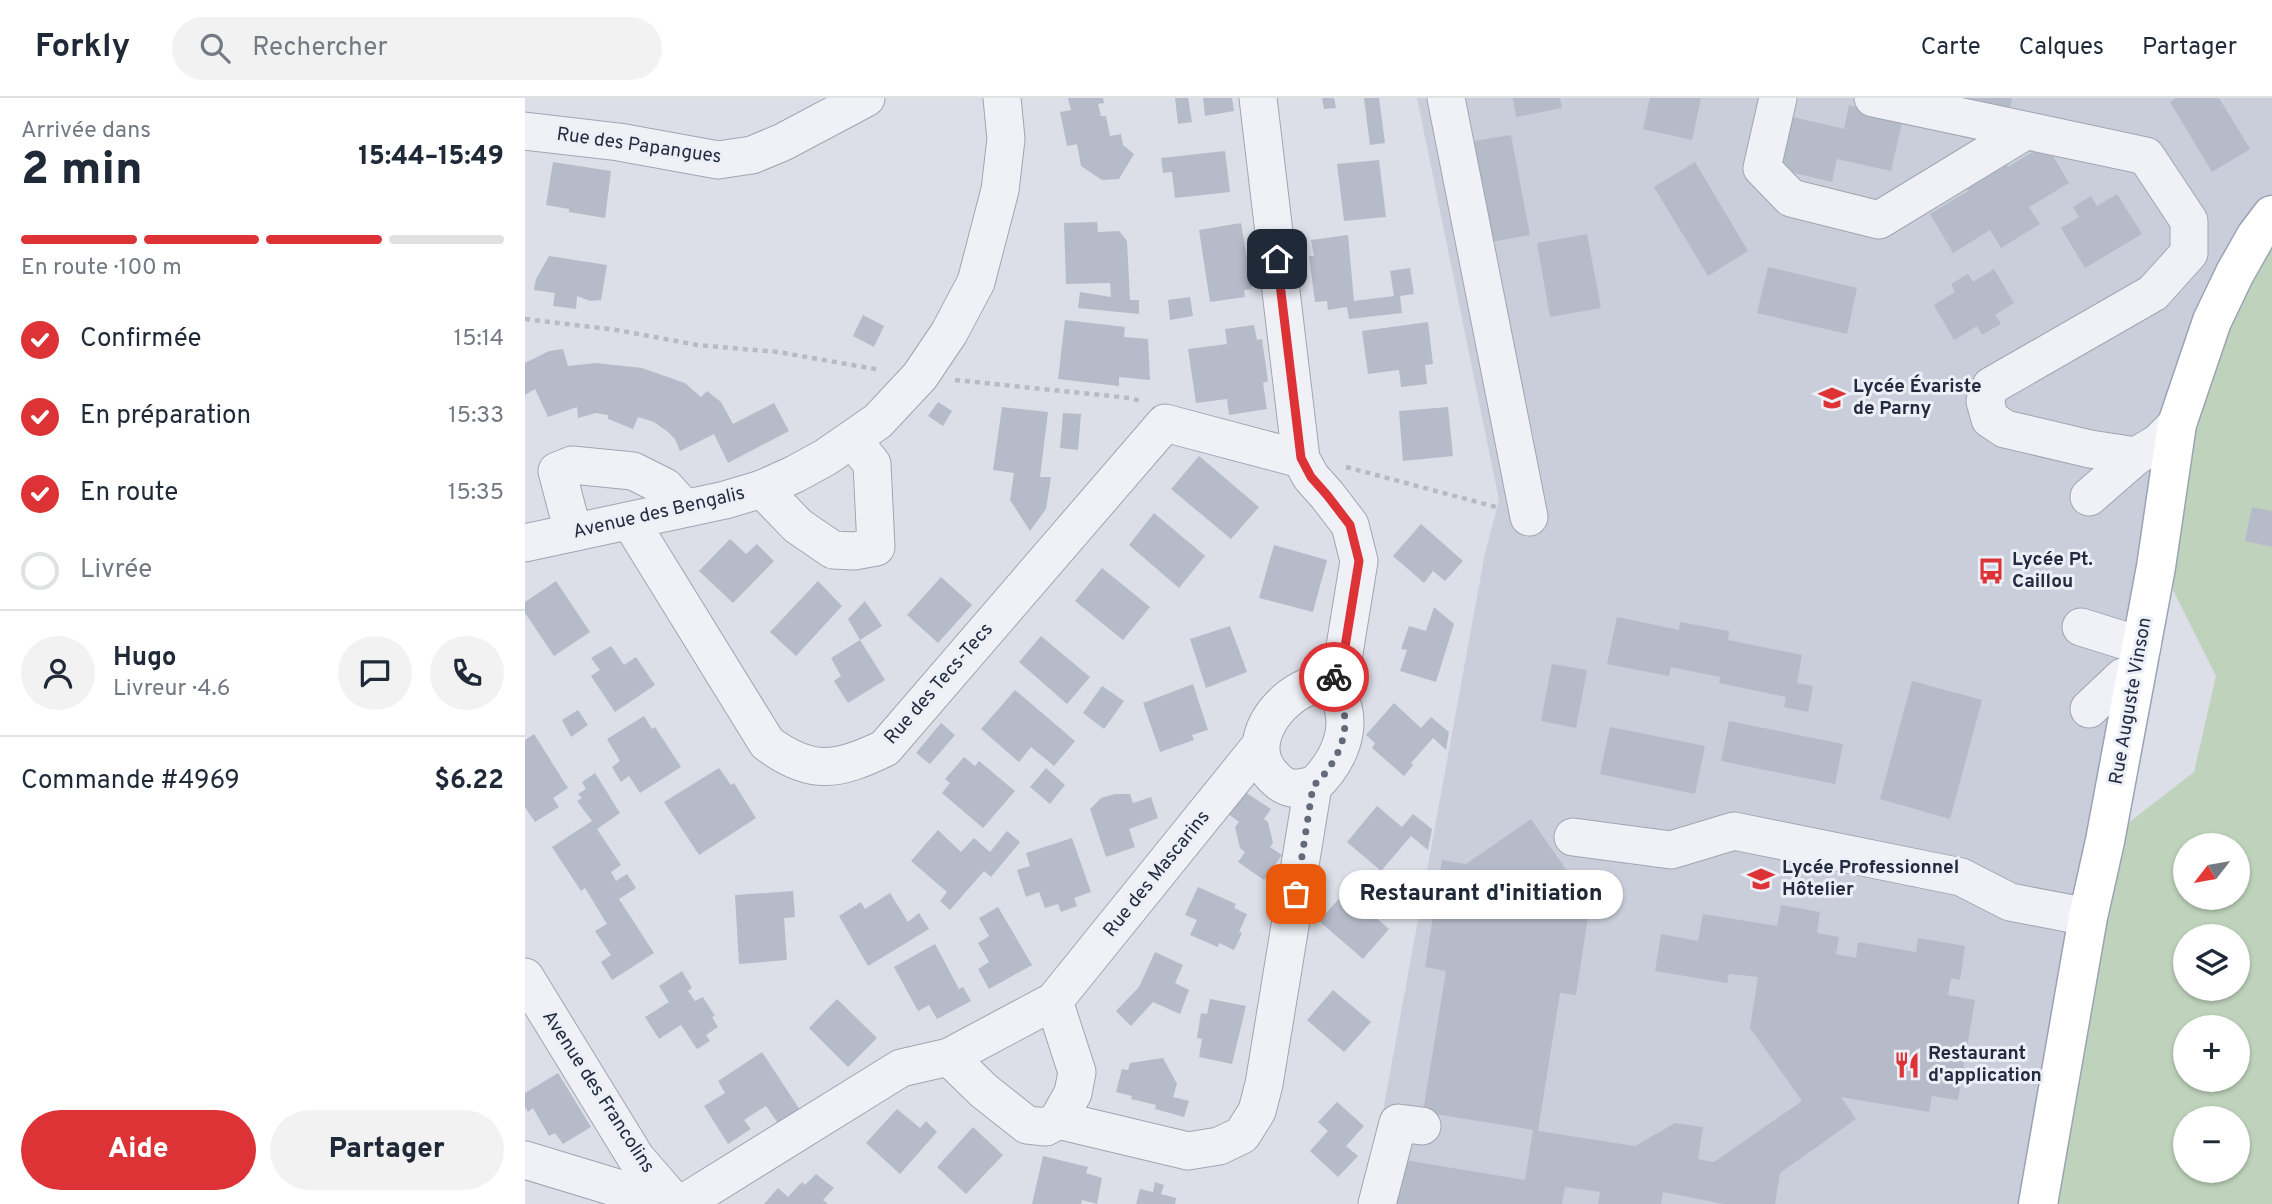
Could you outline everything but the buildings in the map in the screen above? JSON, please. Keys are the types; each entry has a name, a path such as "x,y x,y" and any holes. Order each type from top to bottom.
{"main road":[{"name":"Rue Auguste Vinson","path":"2038,1204 2088,916 2105,841 2156,567 2177,424 2212,321 2256,236 2272,215"}],"street":[{"name":"Rue des Papangues","path":"525,131 619,142 718,160 752,155 783,142 866,98"},
{"name":"Avenue des Bengalis","path":"525,543 630,522 762,489 805,469 853,440 878,421 920,376 949,333 976,282 1000,190 1006,139 1002,98"},
{"path":"1258,98 1301,458 1311,477 1350,525 1359,561 1343,659 1330,685 1342,702 1345,718 1337,758 1313,786 1291,788 1275,780 1263,765 1260,746"},
{"path":"1446,98 1529,517"},
{"path":"1778,98 1762,168 1791,198 1879,220 2025,131"},
{"path":"1873,98 2146,156 2189,221 2189,253 2153,293 1991,386 1985,401 1990,419 2005,429 2090,449 2136,456"},
{"name":"Rue des Tecs-Tecs","path":"630,522 767,743 787,758 811,766 834,767 859,761 885,748 1165,423 1301,458"},
{"path":"2089,497 2136,456 2158,443 2177,424"},
{"path":"762,489 798,526 833,550 853,551 876,547 872,464 853,440"},
{"path":"573,532 557,471 572,465 633,471 665,487 684,508"},
{"path":"2081,627 2139,661 2089,709"},
{"name":"Rue des Mascarins","path":"682,1204 901,1068 949,1057 1054,1002 1260,746 1268,723 1278,707 1309,687 1330,685"},
{"path":"1058,1120 1188,1151 1219,1146 1242,1135 1257,1111 1265,1084 1313,786"},
{"path":"1573,837 1671,850 1734,831 1961,877 2010,902 2088,916"},
{"name":"Avenue des Francolins","path":"525,977 636,1158 675,1204"},
{"path":"949,1057 984,1091 1027,1125 1046,1127 1058,1120 1073,1093 1077,1072 1054,1002"},
{"path":"1377,1204 1398,1123 1422,1126"},
{"path":"525,1160 670,1204"}],"path":[{"path":"525,319 617,330 697,345 778,352 920,376"}],"shaded area":[{"path":"1417,98 2272,98 2272,215 2212,321 2038,1204 1366,1204 1485,553 1499,500"}],"green space":[{"path":"2272,215 2272,1204 2038,1204 2105,841 2194,772 2216,676 2171,586 2177,424"}],"way so far":[{"path":"1296,894 1313,786 1337,758 1343,738 1345,718 1342,702 1330,685 1334,677"}],"place":[{"name":"Lycée Évariste de Parny","path":"1832,398"},
{"name":"Lycée Pt. Caillou","path":"1991,571"},
{"name":"Lycée Professionnel Hôtelier","path":"1761,879"},
{"name":"Restaurant d'initiation","path":"1296,894"},
{"name":"Restaurant d'application","path":"1907,1065"}],"route":[{"path":"1277,259 1301,458 1311,477 1350,525 1359,561 1343,659 1334,677"}]}
